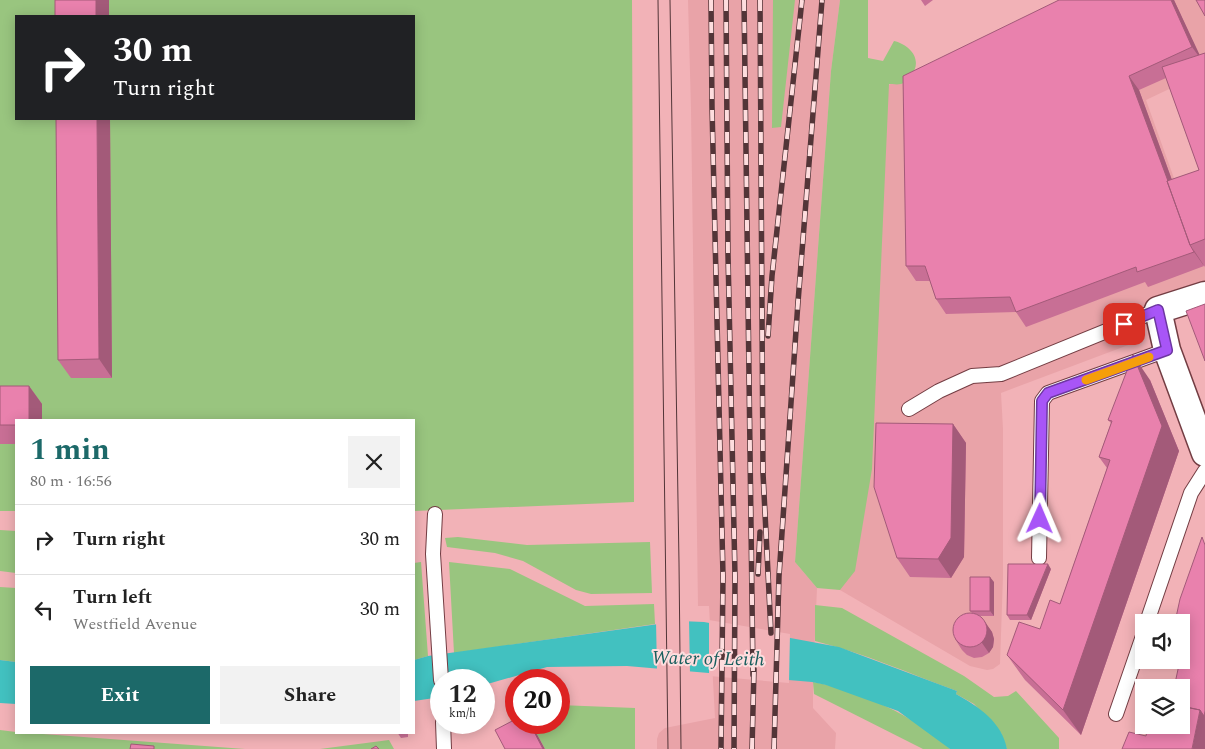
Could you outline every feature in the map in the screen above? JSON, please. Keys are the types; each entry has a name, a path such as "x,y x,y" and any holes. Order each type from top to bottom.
{"street":[{"path":"1205,294 1158,310 1167,350 1205,453"}],"lane":[{"path":"909,409 939,391 972,376 1001,374 1158,310"},
{"path":"1040,558 1042,401 1048,393 1167,350"},
{"path":"1150,614 1191,493 1205,471"},
{"path":"436,514 433,538 440,669"},
{"path":"1116,714 1135,659"},
{"path":"443,734 444,749"}],"shaded area":[{"path":"688,0 840,0 831,71 795,562 817,588 813,708 836,733 835,749 657,749 659,733 665,728 715,718 709,606 698,606"},
{"path":"1074,0 1205,0 1205,72 1146,100 1205,265 1205,294 1121,325 1131,344 1001,393 1003,429 1003,576 1000,664 993,669 987,670 970,666 840,590 876,269 882,88"}],"green space":[{"path":"0,0 632,0 634,502 415,511 415,419 15,419 15,511 0,511"},
{"path":"773,0 795,0 781,127 772,128"},
{"path":"840,0 868,0 868,58 883,61 894,41 906,46 914,54 916,65 914,71 905,82 889,84 872,469 855,571 840,590 817,588 795,562 831,71"},
{"path":"0,530 15,531 15,573 0,571"},
{"path":"458,537 527,545 650,542 652,593 591,594 576,590 523,561 495,553 447,547 445,538"},
{"path":"421,562 428,656 415,660 415,563"},
{"path":"449,562 510,569 585,606 654,604 655,624 454,653"},
{"path":"0,587 15,588 15,662 0,660"},
{"path":"815,605 842,608 964,676 994,697 1008,696 1016,691 1059,738 1059,749 1007,749 1001,733 974,704 956,694 957,691 869,658 815,641"},
{"path":"813,682 849,691 886,706 920,725 950,749 923,749 814,694"},
{"path":"570,705 635,708 635,749 545,749 537,734 570,734"},
{"path":"0,730 15,732 15,734 43,734 245,749 0,749"},
{"path":"389,740 394,749 320,749"}],"water":[{"name":"Water of Leith","path":"680,621 704,622 839,647 957,691 956,694 973,704 995,723 1007,749 950,749 898,711 826,685 812,682 627,666 505,669 505,679 495,682 495,669 430,669 430,699 415,701 415,660 428,656"},
{"path":"0,660 15,662 15,704 0,703"}],"pier":[{"path":"680,618 689,619 690,674 657,671 656,621"},
{"path":"709,620 790,634 789,683 709,676"}],"building":[{"path":"55,0 96,0 96,15 55,15"},
{"path":"1059,0 1171,0 1192,47 1129,76 1194,252 1137,272 1136,267 1016,312 1010,297 936,299 925,266 906,266 903,76"},
{"path":"1196,0 1205,0 1205,16"},
{"path":"1205,53 1205,239 1190,245 1167,181 1199,170 1162,67"},
{"path":"56,120 97,120 99,359 58,360"},
{"path":"1205,304 1205,361 1186,311"},
{"path":"1133,355 1162,426 1063,710 1007,655 1019,622 1040,629 1050,600 1060,604 1110,460 1099,457 1112,421 1108,420"},
{"path":"0,386 29,386 29,419 15,419 15,425 0,425"},
{"path":"876,423 953,424 951,538 938,559 897,558 874,487"},
{"path":"1202,537 1205,545 1204,716 1200,710 1190,708 1190,679 1176,679 1178,669 1190,669 1190,614 1177,614 1180,599"},
{"path":"1008,564 1048,564 1027,615 1007,615"},
{"path":"970,577 990,577 990,611 970,611"},
{"path":"970,613 982,618 987,630 982,642 970,647 958,642 953,630 958,618"},
{"path":"1190,708 1200,710 1192,749 1122,749 1129,732 1146,736 1146,734 1190,734"},
{"path":"505,725 505,734 535,734 543,749 505,749 495,730"},
{"path":"131,744 154,746 154,749 130,749"}],"tram line":[{"path":"658,0 668,749"},
{"path":"670,0 681,749"}],"railway":[{"path":"711,0 723,576 721,749"},
{"path":"726,0 728,255 735,576 734,749"},
{"path":"744,0 753,675"},
{"path":"760,0 763,473 771,633"},
{"path":"768,336 772,276 802,0"},
{"path":"774,749 779,576 822,0"},
{"path":"758,574 760,532"},
{"path":"752,749 754,669"}],"slow traffic":[{"path":"1086,380 1149,357"}],"route":[{"path":"1040,519 1042,401 1048,393 1167,350 1158,310 1124,324"}]}
